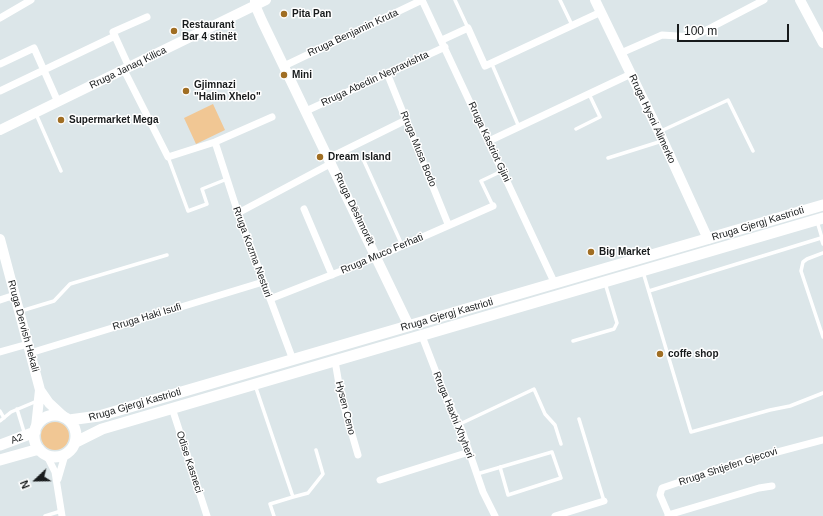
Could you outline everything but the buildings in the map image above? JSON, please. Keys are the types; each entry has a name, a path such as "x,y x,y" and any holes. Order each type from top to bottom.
{"main road":[{"name":"Rruga Hysni Alimerko","path":"595,0 661,136 708,239"},
{"path":"800,0 819,25 823,43"},
{"name":"Rruga Dëshmorët","path":"261,1 284,66 331,160 409,326"},
{"name":"Rruga Janaq Kilica","path":"0,130 261,1"},
{"name":"Rruga Gjergj Kastrioti","path":"66,418 99,416 823,205"},
{"name":"Rruga Gjergj Kastrioti","path":"76,442 102,428 820,219"},
{"name":"Rruga Dervish Hekali","path":"0,239 40,395 32,432"},
{"name":"Rruga Dervish Hekali","path":"40,395 66,418"},
{"path":"47,416 66,418 76,430 76,442 72,450 65,455 58,457 43,452 35,441 32,432 47,416"},
{"name":"A2","path":"0,445 32,432"},
{"name":"A2","path":"0,460 43,452"}],"street":[{"path":"0,18 31,0"},
{"name":"Rruga Kastriot Gjini","path":"422,0 555,284"},
{"name":"Rruga Benjamin Kruta","path":"284,66 422,0"},
{"path":"621,54 662,34 693,37 764,0"},
{"path":"468,28 485,66 601,12"},
{"path":"147,17 113,32 127,68 168,157 215,142 272,116"},
{"name":"Rruga Abedin Nepravishta","path":"306,111 387,73 468,28"},
{"path":"0,91 115,36"},
{"path":"0,64 34,48 58,102"},
{"name":"Rruga Musa Bodo","path":"387,73 448,224"},
{"path":"489,141 631,74"},
{"path":"238,213 331,160 406,120"},
{"name":"Rruga Kozma Nesturi","path":"215,142 238,213 293,360"},
{"name":"Rruga Muco Ferhati","path":"270,300 377,257 448,224 493,206"},
{"path":"304,209 332,275"},
{"name":"Rruga Haki Isufi","path":"0,352 29,348 263,282"},
{"path":"0,300 15,295"},
{"name":"Rruga Haxhi Xhyheri","path":"422,336 444,393 459,425 483,492 495,516"},
{"name":"Hysen Ceno","path":"335,361 341,396 358,455"},
{"name":"Odise Kasneci","path":"172,408 207,516"},
{"name":"Rruga Shtjefen Gjecovi","path":"668,515 660,495 662,488 736,463 823,440"},
{"path":"43,452 55,472 62,514"},
{"path":"380,480 469,452"},
{"path":"57,484 61,464 65,455"},
{"path":"668,515 759,488 772,486"},
{"path":"555,516 604,501"}],"lane":[{"path":"455,0 468,28"},
{"path":"560,0 572,26"},
{"path":"491,62 519,127"},
{"path":"576,129 600,117 589,94"},
{"path":"608,158 661,136 728,100 753,151"},
{"path":"35,113 62,171"},
{"path":"168,157 188,210 207,204 202,188 227,179"},
{"path":"364,162 402,246"},
{"path":"493,206 481,181 502,171"},
{"path":"820,219 823,244"},
{"path":"649,291 822,238"},
{"path":"823,252 807,258 803,262 801,271 823,337"},
{"path":"19,312 54,301 70,284 167,255"},
{"path":"643,271 691,432 770,410 790,406 823,393"},
{"path":"574,341 614,329 617,322 605,282"},
{"path":"254,384 293,497"},
{"path":"459,425 534,389 545,414 555,425 561,444"},
{"path":"0,421 40,395"},
{"path":"17,409 32,432"},
{"path":"0,411 4,418"},
{"path":"579,419 604,501"},
{"path":"274,516 270,504 308,493 323,474 316,450"},
{"path":"476,474 500,467 552,452 561,478 508,495 500,467"},
{"path":"45,516 62,514"}],"shaded area":[{"path":"213,104 225,130 196,144 184,118"},
{"path":"55,422 65,426 69,436 65,446 55,450 45,446 41,436 45,426"}],"place":[{"name":"Pita Pan","path":"284,14"},
{"name":"Restaurant Bar 4 stinët","path":"174,31"},
{"name":"Mini","path":"284,75"},
{"name":"Gjimnazi \"Halim Xhelo\"","path":"186,91"},
{"name":"Supermarket Mega","path":"61,120"},
{"name":"Dream Island","path":"320,157"},
{"name":"Big Market","path":"591,252"},
{"name":"coffe shop","path":"660,354"}]}
